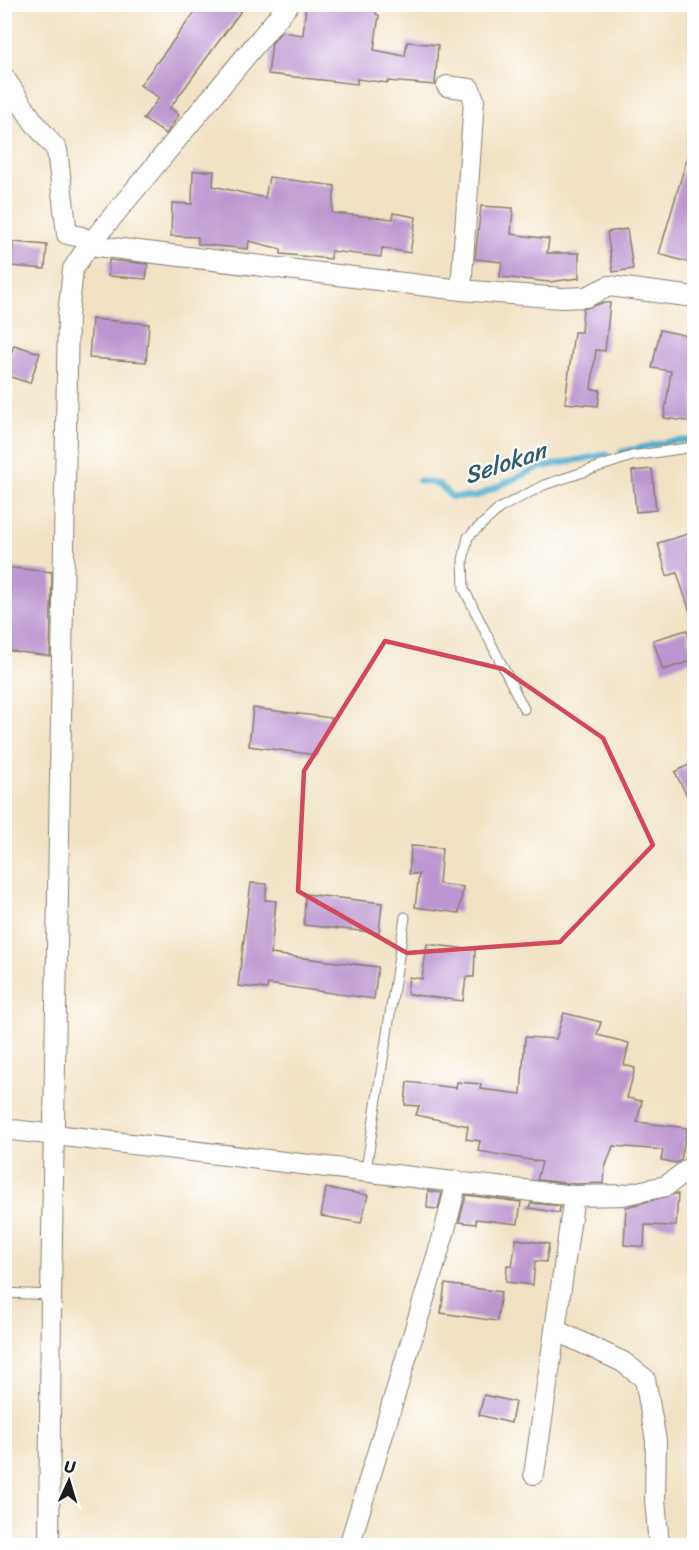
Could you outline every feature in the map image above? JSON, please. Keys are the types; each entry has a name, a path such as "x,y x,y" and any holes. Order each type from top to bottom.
{"street":[{"path":"49,1545 51,1295 68,315 73,269 89,245 289,4"},
{"path":"4,77 33,121 57,150 67,234 82,237 89,245 461,290 562,298 586,297 609,286 694,297"},
{"path":"447,86 470,89 474,100 461,290"},
{"path":"4,1129 574,1196 623,1195 666,1186 694,1165"},
{"path":"349,1545 444,1233 457,1181"},
{"path":"534,1474 574,1196"},
{"path":"555,1330 623,1362 645,1379 656,1441 655,1499 659,1545"}],"lane":[{"path":"524,709 464,589 463,560 468,537 500,508 544,485 632,456 694,447"},
{"path":"366,1170 405,917"},
{"path":"4,1293 51,1295"}],"highlighted area":[{"path":"385,641 503,669 603,738 653,845 560,942 407,953 298,891 304,771"}],"building":[{"path":"201,4 246,4 170,108 179,115 166,134 143,119 159,98 140,85"},
{"path":"306,4 377,4 376,14 379,15 374,50 405,56 407,42 438,45 435,85 357,79 357,84 268,74 272,43 281,32 303,35"},
{"path":"690,148 694,148 694,264 659,254"},
{"path":"193,171 214,171 213,186 265,198 269,177 335,186 332,213 393,219 393,213 416,217 410,253 382,248 381,257 331,251 331,259 281,254 281,249 249,241 248,249 198,244 198,237 171,236 172,203 192,204"},
{"path":"481,206 513,208 511,234 549,239 547,253 579,253 579,278 549,282 500,277 502,262 475,259"},
{"path":"627,229 633,269 613,272 607,232"},
{"path":"13,242 47,245 45,269 11,266"},
{"path":"109,260 148,264 146,279 108,276"},
{"path":"610,303 605,351 596,350 591,389 600,390 598,406 565,403 574,332 581,332 583,309"},
{"path":"92,319 149,324 146,362 89,358"},
{"path":"660,330 694,337 694,422 664,418 671,371 652,368"},
{"path":"14,345 40,353 30,383 4,375"},
{"path":"652,469 656,510 636,512 632,471"},
{"path":"688,534 694,557 694,617 692,618 677,573 667,576 658,543"},
{"path":"4,567 52,572 50,656 4,650"},
{"path":"687,630 694,660 663,670 653,640"},
{"path":"253,708 332,718 316,755 249,746"},
{"path":"694,762 694,810 675,772"},
{"path":"411,846 442,848 439,884 463,887 459,913 415,907 419,874 409,874"},
{"path":"251,883 267,884 265,900 276,901 271,954 378,967 374,999 268,984 267,989 238,986"},
{"path":"305,894 382,903 379,933 304,925"},
{"path":"427,944 475,950 474,977 466,977 463,1001 407,994 409,977 422,979"},
{"path":"564,1013 601,1022 597,1035 629,1043 624,1065 635,1068 627,1098 642,1101 637,1122 687,1128 681,1160 676,1163 661,1160 663,1150 613,1146 605,1168 604,1183 575,1184 537,1180 542,1162 478,1151 480,1141 466,1139 468,1126 416,1115 419,1106 405,1105 407,1082 456,1088 457,1082 481,1084 480,1089 521,1094 525,1037 556,1039"},
{"path":"326,1188 368,1195 361,1223 321,1216"},
{"path":"428,1191 442,1193 438,1209 427,1208"},
{"path":"678,1194 676,1226 645,1225 644,1247 624,1245 626,1207"},
{"path":"466,1195 521,1202 518,1224 476,1219 476,1224 459,1222"},
{"path":"531,1203 560,1206 559,1213 529,1208"},
{"path":"516,1239 549,1244 546,1262 535,1261 533,1285 506,1282 507,1265 512,1266"},
{"path":"445,1284 501,1292 497,1321 441,1313"},
{"path":"484,1395 515,1402 511,1423 479,1415"}],"waterway":[{"name":"Selokan","path":"621,452 672,441 694,440"},
{"name":"Selokan","path":"419,481 439,484 451,497 475,497 538,468 607,454"}]}
